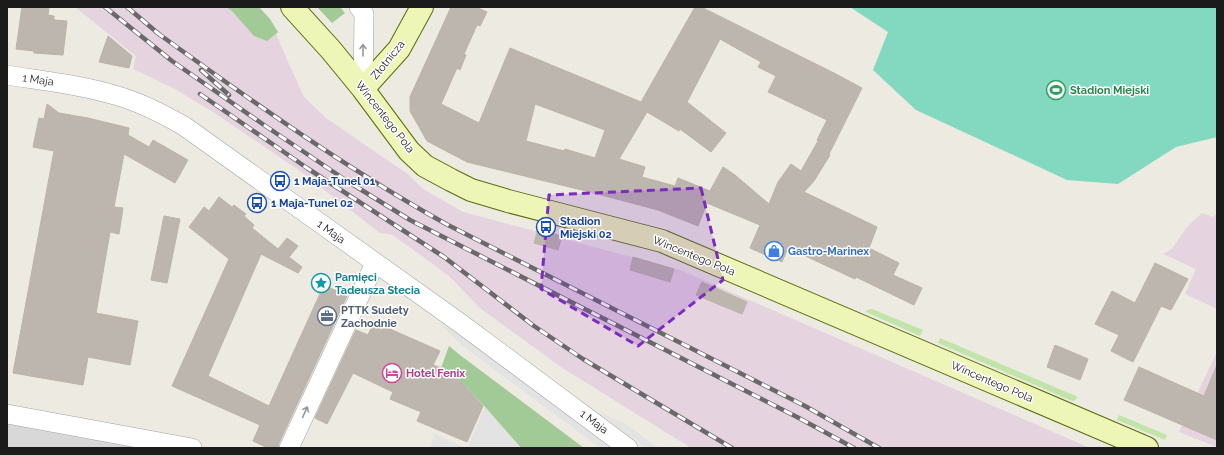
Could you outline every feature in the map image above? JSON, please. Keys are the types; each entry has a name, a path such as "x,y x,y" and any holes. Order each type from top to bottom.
{"street":[{"name":"Wincentego Pola","path":"292,7 331,50 363,89 409,151 425,166 464,186 508,201 662,241 1147,448"},
{"path":"359,7 364,14 363,89"},
{"name":"Złotnicza","path":"363,89 400,49 422,7"},
{"name":"1 Maja","path":"7,75 83,87 119,96 159,112 201,138 466,328 628,448"},
{"path":"289,448 375,263"},
{"path":"7,414 192,448"}],"highlighted area":[{"path":"701,188 723,280 638,346 541,289 549,195"}],"shaded area":[{"path":"75,7 256,7 273,26 304,97 326,118 409,175 423,189 463,212 680,270 1090,448 691,448 561,367 481,309 449,276 393,235 380,233 300,171 213,112 175,89 133,69 136,56"},
{"path":"1202,213 1213,217 1217,213 1217,309 1185,294 1196,269 1163,254 1172,249 1186,228"},
{"path":"437,321 471,342 614,448 600,448 464,347"},
{"path":"1217,352 1217,447 1179,432"},
{"path":"485,407 521,448 467,448"},
{"path":"598,412 626,424 658,448 646,448"},
{"path":"7,422 148,448 7,448"},
{"path":"435,434 466,448 430,448"}],"green space":[{"path":"226,7 259,7 270,19 278,32 267,41 254,36 232,11"},
{"path":"317,7 340,7 345,13 332,23"},
{"name":"Stadion Miejski","path":"850,7 1217,7 1217,137 1176,147 1118,184 1067,180 916,110 873,70 888,32"},
{"path":"872,309 923,330 920,336 866,312 867,310"},
{"path":"940,338 1078,397 1072,401 938,343"},
{"path":"449,346 584,448 521,448 452,372 441,368"},
{"path":"1119,415 1167,435 1165,440 1117,420"}],"building":[{"path":"22,7 49,7 48,15 54,16 54,20 67,21 63,55 34,53 34,51 16,49"},
{"path":"451,7 476,7 487,12 480,26 477,25 464,54 466,55 460,70 457,68 441,104 479,123 510,48 641,102 695,7 701,7 862,88 829,154 830,155 814,181 804,192 877,227 869,248 899,263 893,275 922,288 914,305 856,277 855,279 788,248 782,262 750,248 760,225 707,203 698,226 658,210 467,162 427,141 410,111 410,97","holes":["720,39 761,62 758,67 776,76 768,92 827,120 817,140 818,141 801,171 791,164 778,182 769,204 735,175 723,167 710,191 678,178 675,186 642,177 645,167 619,159 647,112 679,131 680,129 711,152 726,133 687,102","535,104 605,130 595,158 565,149 564,151 526,141"]},
{"path":"108,36 132,56 129,68 99,62"},
{"path":"47,104 59,113 129,128 128,135 149,147 153,140 188,160 175,183 124,154 114,207 123,208 119,234 110,232 96,313 138,321 130,365 88,357 83,385 13,373 54,151 33,147 39,118 44,119"},
{"path":"219,197 232,207 234,205 246,214 244,216 254,225 252,228 278,249 287,238 298,246 289,257 302,267 298,273 261,254 208,376 269,406 324,285 347,296 278,448 268,448 253,441 260,425 172,386 229,259 189,227 204,207 209,211"},
{"path":"164,216 180,219 167,283 151,280"},
{"path":"538,229 562,236 558,250 534,243"},
{"path":"633,257 674,269 670,282 630,270"},
{"path":"1155,263 1188,279 1171,310 1161,306 1133,362 1111,351 1119,335 1095,324 1112,291 1135,303"},
{"path":"702,282 747,302 742,314 696,295"},
{"name":"Hotel Fenix","path":"374,322 440,351 433,365 452,372 483,406 467,442 417,421 421,412 390,399 393,392 353,373 327,424 315,418 356,330 368,335"},
{"path":"1055,345 1088,359 1080,380 1047,367"},
{"path":"1217,365 1217,440 1124,400 1139,367 1204,396"}],"railway":[{"path":"105,7 172,61 347,181 410,220 797,417 854,448"},
{"path":"127,7 160,35"},
{"path":"156,32 262,108 334,156 371,180 446,224 805,406 879,448"},
{"path":"201,70 229,95"},
{"path":"200,94 307,168 444,257 534,326 583,359 732,448"}],"place":[{"name":"Stadion Miejski","path":"1056,90"},
{"name":"1 Maja-Tunel 01","path":"280,181"},
{"name":"1 Maja-Tunel 02","path":"257,203"},
{"name":"Stadion Miejski 02","path":"546,227"},
{"name":"Gastro-Marinex","path":"774,251"},
{"name":"Pamięci Tadeusza Stecia","path":"321,283"},
{"name":"PTTK Sudety Zachodnie","path":"327,316"},
{"name":"Hotel Fenix","path":"392,373"}]}
